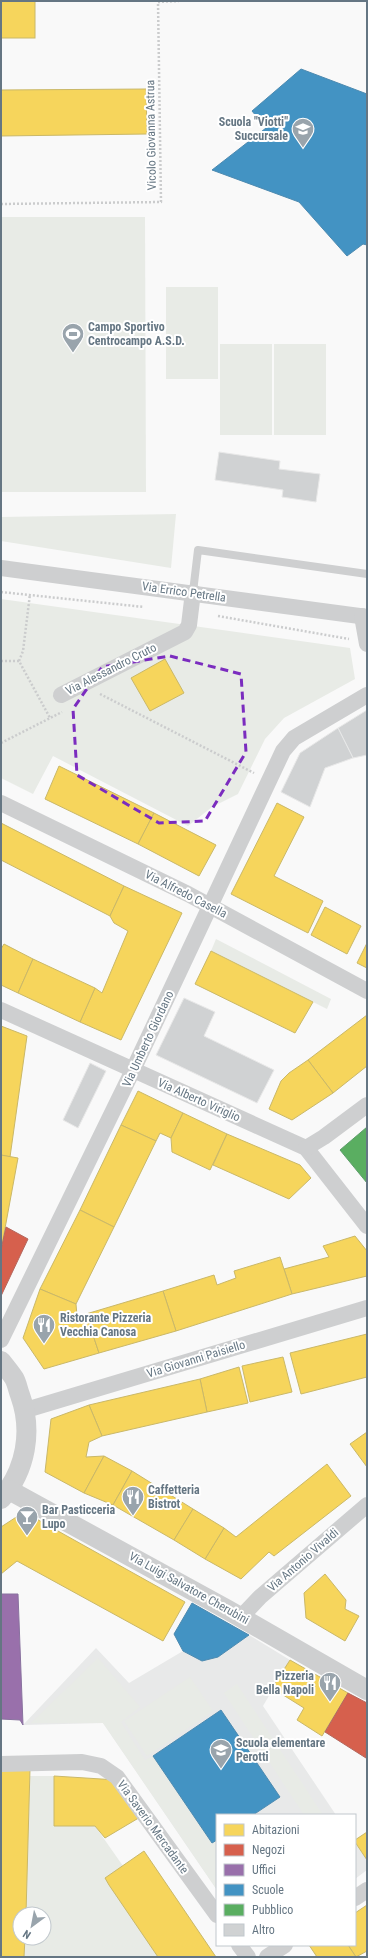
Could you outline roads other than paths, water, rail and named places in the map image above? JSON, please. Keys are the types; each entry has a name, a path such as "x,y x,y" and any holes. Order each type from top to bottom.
{"street":[{"name":"Via Errico Petrella","path":"1,568 193,592 364,617"},
{"name":"Via Alessandro Cruto","path":"61,695 185,632 189,625 193,592"},
{"path":"364,617 367,644"},
{"name":"Via Umberto Giordano","path":"1,1340 133,1070 283,751 294,738 367,695"},
{"name":"Via Alfredo Casella","path":"1,803 210,906 367,991"},
{"name":"Via Alberto Viriglio","path":"1,1010 306,1148 367,1226"},
{"path":"306,1148 324,1137 367,1105"},
{"name":"Via Giovanni Paisiello","path":"26,1410 367,1308"},
{"path":"1,1361 15,1379 26,1410 27,1438 22,1465 5,1494"},
{"name":"Via Luigi Salvatore Cherubini","path":"5,1494 241,1617 367,1690"},
{"name":"Via Antonio Vivaldi","path":"241,1617 260,1597 367,1505"},
{"name":"Via Saverio Mercadante","path":"1,1764 82,1762 101,1766 118,1777 216,1914"},
{"path":"356,1897 367,1890"},
{"path":"240,1946 248,1957"},
{"path":"267,1957 284,1946"}],"lane":[{"path":"193,592 198,550 367,574"}],"place":[{"name":"Scuola \"Viotti\" Succursale","path":"303,148"},
{"name":"Campo Sportivo Centrocampo A.S.D.","path":"73,354"},
{"name":"Ristorante Pizzeria Vecchia Canosa","path":"44,1344"},
{"name":"Caffetteria Bistrot","path":"133,1516"},
{"name":"Bar Pasticceria Lupo","path":"27,1536"},
{"name":"Pizzeria Bella Napoli","path":"330,1702"},
{"name":"Scuola elementare Perotti","path":"221,1770"}]}
